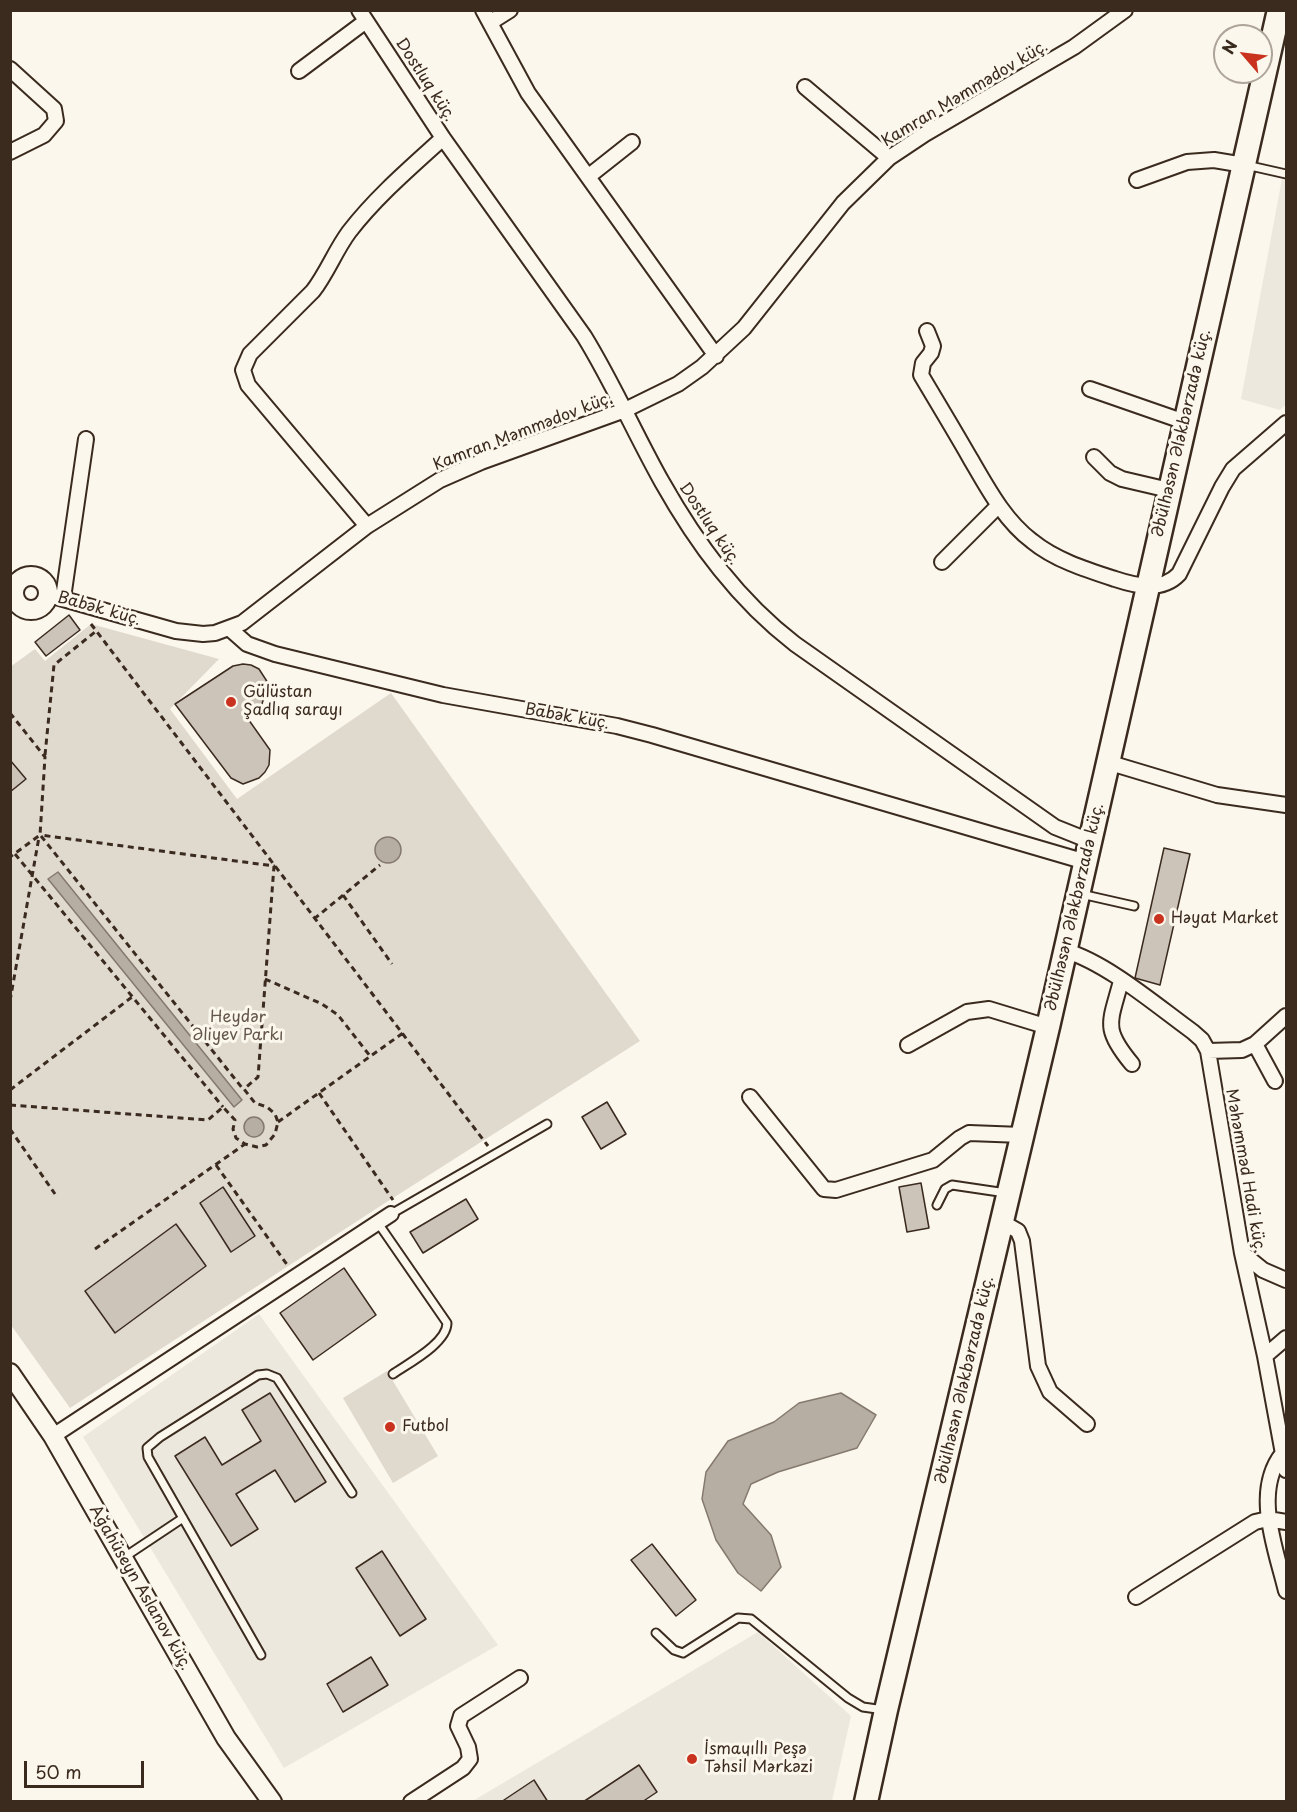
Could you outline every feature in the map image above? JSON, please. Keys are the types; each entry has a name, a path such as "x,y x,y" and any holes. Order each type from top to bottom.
{"main road":[{"name":"Əbülhəsən Ələkbərzadə küç.","path":"866,1802 1066,951 1279,10"}],"street":[{"path":"510,10 487,16 528,93 716,356"},
{"name":"Kamran Məmmədov küç.","path":"230,629 256,615 367,526 440,480 481,462 625,410 678,384 716,356 744,328 843,203 889,158 925,134 1074,47 1125,10"},
{"path":"299,71 363,16"},
{"name":"Dostluq küç.","path":"363,16 442,138 584,336 603,366 661,481 709,558 725,578 775,629 1088,851"},
{"path":"10,69 54,109 56,121 44,135 10,152"},
{"path":"805,87 889,158"},
{"name":"Dostluq küç.","path":"367,526 248,385 243,370 250,354 313,291 348,234 380,195 442,138"},
{"path":"589,176 632,141"},
{"path":"1137,180 1187,162 1214,160 1244,165"},
{"path":"927,331 933,346 931,353 923,363 921,375 998,506 1032,541 1065,560 1113,579 1147,586 1165,584 1179,574 1233,469 1287,423"},
{"path":"1090,390 1185,422"},
{"path":"56,596 42,579 34,575 14,577 16,612 38,609 56,596 86,439"},
{"path":"1094,457 1110,473 1122,479 1169,490"},
{"path":"942,562 998,506"},
{"name":"Babək küç.","path":"56,596 176,631 202,634 230,629 247,644 275,654 443,695 634,730 1088,851"},
{"path":"1107,762 1217,795 1287,804"},
{"path":"1066,951 1096,964 1121,981 1193,1032 1202,1040 1208,1051 1242,1050 1255,1044 1287,1017"},
{"path":"1121,981 1110,1024 1117,1046 1132,1064"},
{"path":"908,1045 967,1012 989,1009 1048,1027"},
{"path":"1255,1044 1275,1081"},
{"name":"Məhəmməd Hadi küç.","path":"1208,1051 1242,1252 1287,1470"},
{"path":"750,1098 824,1189 836,1190 918,1166 933,1160 969,1133 1022,1135"},
{"path":"53,1436 395,1212"},
{"path":"1002,1222 1018,1230 1022,1241 1038,1366 1050,1392 1087,1424"},
{"path":"1242,1252 1263,1270 1287,1280"},
{"path":"1265,1356 1287,1338"},
{"name":"Ağahüseyn Aslanov küç.","path":"10,1373 53,1436 226,1738 272,1802"},
{"path":"1283,1452 1272,1470 1268,1519 1287,1591"},
{"path":"1137,1597 1255,1522 1268,1519 1287,1522"},
{"path":"411,1802 463,1768 470,1759 468,1747 458,1726 461,1716 520,1678"}],"lane":[{"path":"1244,165 1287,174"},
{"path":"1079,893 1134,906"},
{"path":"395,1212 547,1124"},
{"path":"937,1205 945,1189 952,1185 1009,1193"},
{"path":"378,1223 447,1323 447,1331 440,1341 393,1374"},
{"path":"261,1655 148,1457 147,1448 160,1437 258,1375 267,1374 277,1378 352,1493"},
{"path":"123,1558 183,1518"},
{"path":"656,1633 674,1650 682,1653 738,1618 751,1619 848,1698 863,1707 886,1710"}],"path":[{"path":"91,624 494,1154"},
{"path":"10,1001 40,835 54,664 96,632"},
{"path":"10,713 45,757"},
{"path":"10,857 40,835 273,866"},
{"path":"40,835 255,1103 267,1107 275,1114 278,1122"},
{"path":"15,854 235,1120 233,1130 236,1138 245,1144 257,1147 267,1145 278,1122 403,1033"},
{"path":"314,919 380,865"},
{"path":"244,1089 258,1077 273,866"},
{"path":"343,895 392,964"},
{"path":"10,967 16,968"},
{"path":"265,979 322,1004 338,1015 370,1056"},
{"path":"10,1090 132,997"},
{"path":"319,1093 395,1212"},
{"path":"10,1105 208,1120 223,1107"},
{"path":"10,1129 55,1194"},
{"path":"95,1249 245,1144"},
{"path":"216,1164 296,1277"}],"shaded area":[{"path":"1286,157 1286,404 1280,410 1241,399"},
{"path":"388,837 397,841 401,850 397,859 388,863 379,859 375,850 379,841"},
{"path":"58,872 242,1100 234,1107 48,879"},
{"path":"254,1117 261,1120 264,1127 261,1134 254,1137 247,1134 244,1127 247,1120"},
{"path":"259,1314 498,1645 284,1768 83,1437"},
{"path":"841,1393 876,1415 857,1448 778,1472 751,1484 743,1504 771,1535 781,1567 761,1591 738,1573 716,1540 702,1499 706,1472 728,1441 774,1422 799,1403"},
{"name":"İsmayıllı Peşə Təhsil Mərkəzi","path":"758,1632 851,1716 832,1801 471,1802"}],"green space":[{"name":"Heydər Əliyev Parkı","path":"91,624 219,659 170,709 237,799 391,693 640,1041 385,1203 70,1408 11,1325 10,667 35,649 45,661"},
{"name":"Futbol","path":"387,1371 438,1456 393,1483 343,1398"}],"building":[{"path":"69,615 80,630 46,656 35,642"},
{"path":"243,664 259,669 268,683 262,704 246,716 270,750 269,765 265,772 259,778 243,784 231,778 175,704 233,666"},
{"path":"10,760 26,779 10,792"},
{"path":"1164,848 1190,854 1160,985 1135,978"},
{"path":"607,1102 626,1134 601,1149 582,1117"},
{"path":"921,1183 929,1228 907,1232 899,1187"},
{"path":"223,1187 255,1236 231,1252 200,1203"},
{"path":"466,1199 478,1219 423,1253 410,1232"},
{"path":"176,1224 206,1266 115,1333 85,1291"},
{"path":"344,1268 376,1315 313,1360 280,1313"},
{"path":"270,1393 326,1482 295,1502 275,1470 236,1494 258,1529 231,1546 175,1456 205,1437 222,1465 261,1441 242,1410"},
{"path":"652,1544 696,1600 676,1616 631,1560"},
{"path":"382,1551 426,1619 400,1636 356,1568"},
{"path":"371,1657 388,1685 343,1712 327,1684"},
{"path":"639,1765 657,1792 642,1802 583,1802"},
{"path":"534,1780 548,1802 501,1802"}],"place":[{"name":"Gülüstan Şadlıq sarayı","path":"231,702"},
{"name":"Həyat Market","path":"1159,919"},
{"name":"Futbol","path":"390,1427"},
{"name":"İsmayıllı Peşə Təhsil Mərkəzi","path":"692,1759"}]}
